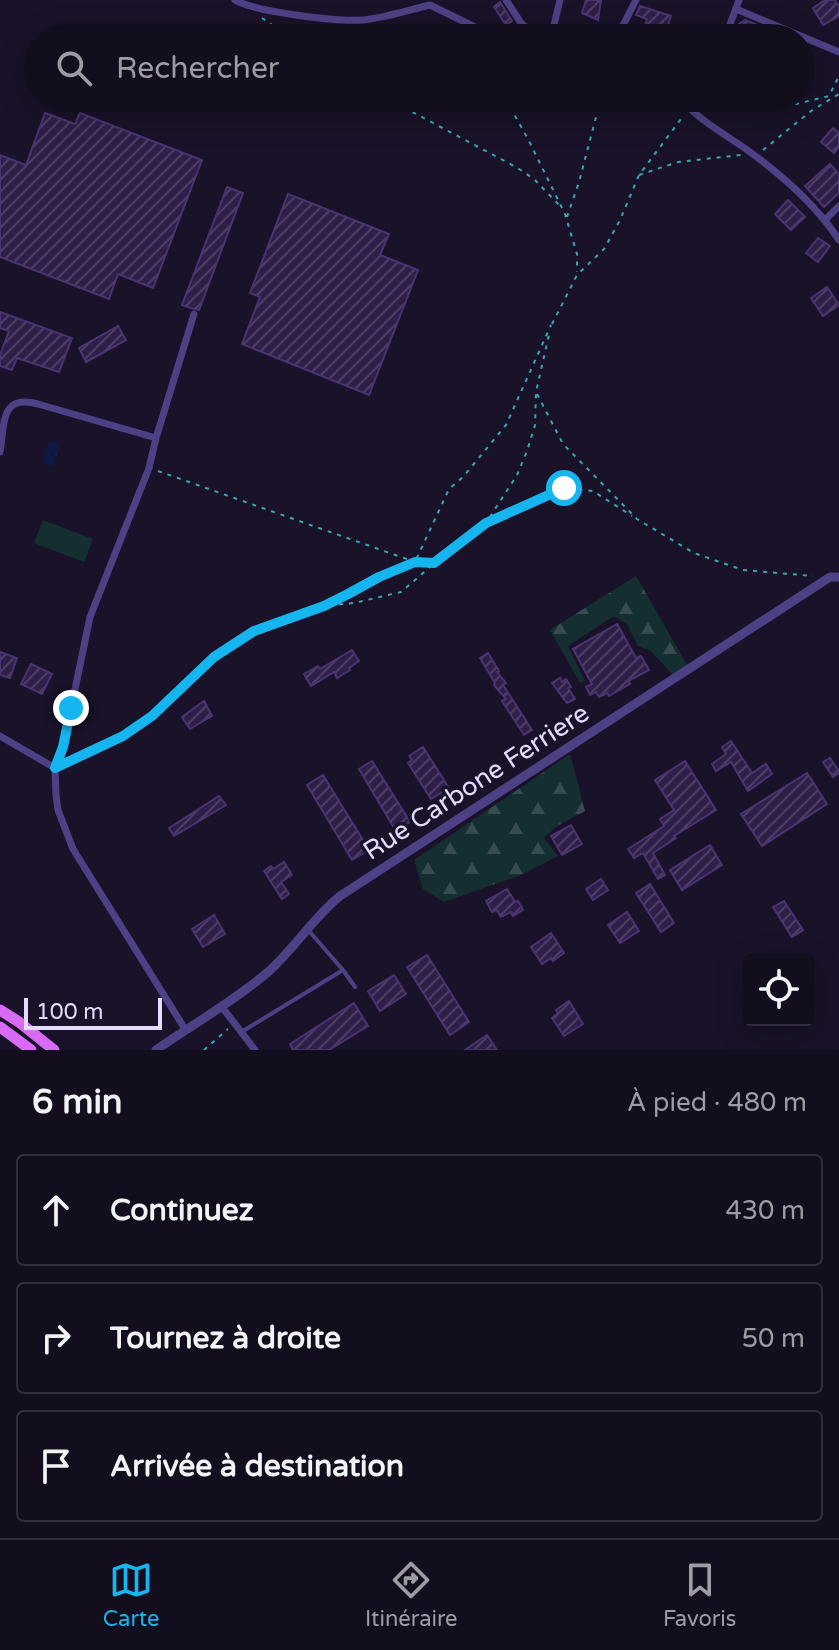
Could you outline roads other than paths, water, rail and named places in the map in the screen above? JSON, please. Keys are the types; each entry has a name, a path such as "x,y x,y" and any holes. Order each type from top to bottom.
{"main road":[{"path":"0,1010 54,1050"},
{"path":"0,1027 31,1050"}],"street":[{"path":"235,0 251,8 340,20 386,17 430,5 469,24"},
{"path":"506,0 522,24"},
{"path":"554,24 560,0"},
{"path":"624,24 636,0"},
{"path":"730,24 739,0"},
{"path":"736,9 773,24"},
{"path":"815,41 838,50"},
{"path":"693,112 753,154 801,194 839,240"},
{"path":"825,220 839,206"},
{"path":"185,1029 73,849 58,810 55,768 63,747 90,617 149,468 194,314"},
{"path":"0,452 7,413 11,404 18,401 156,438"},
{"name":"Rue Carbone Ferriere","path":"156,1050 267,973 331,903 364,880 835,577"},
{"path":"0,736 55,768"},
{"path":"222,1007 255,1050"}],"lane":[{"path":"307,929 355,987"},
{"path":"242,1032 343,970"}],"water":[{"path":"49,441 60,444 53,466 42,463"}]}
